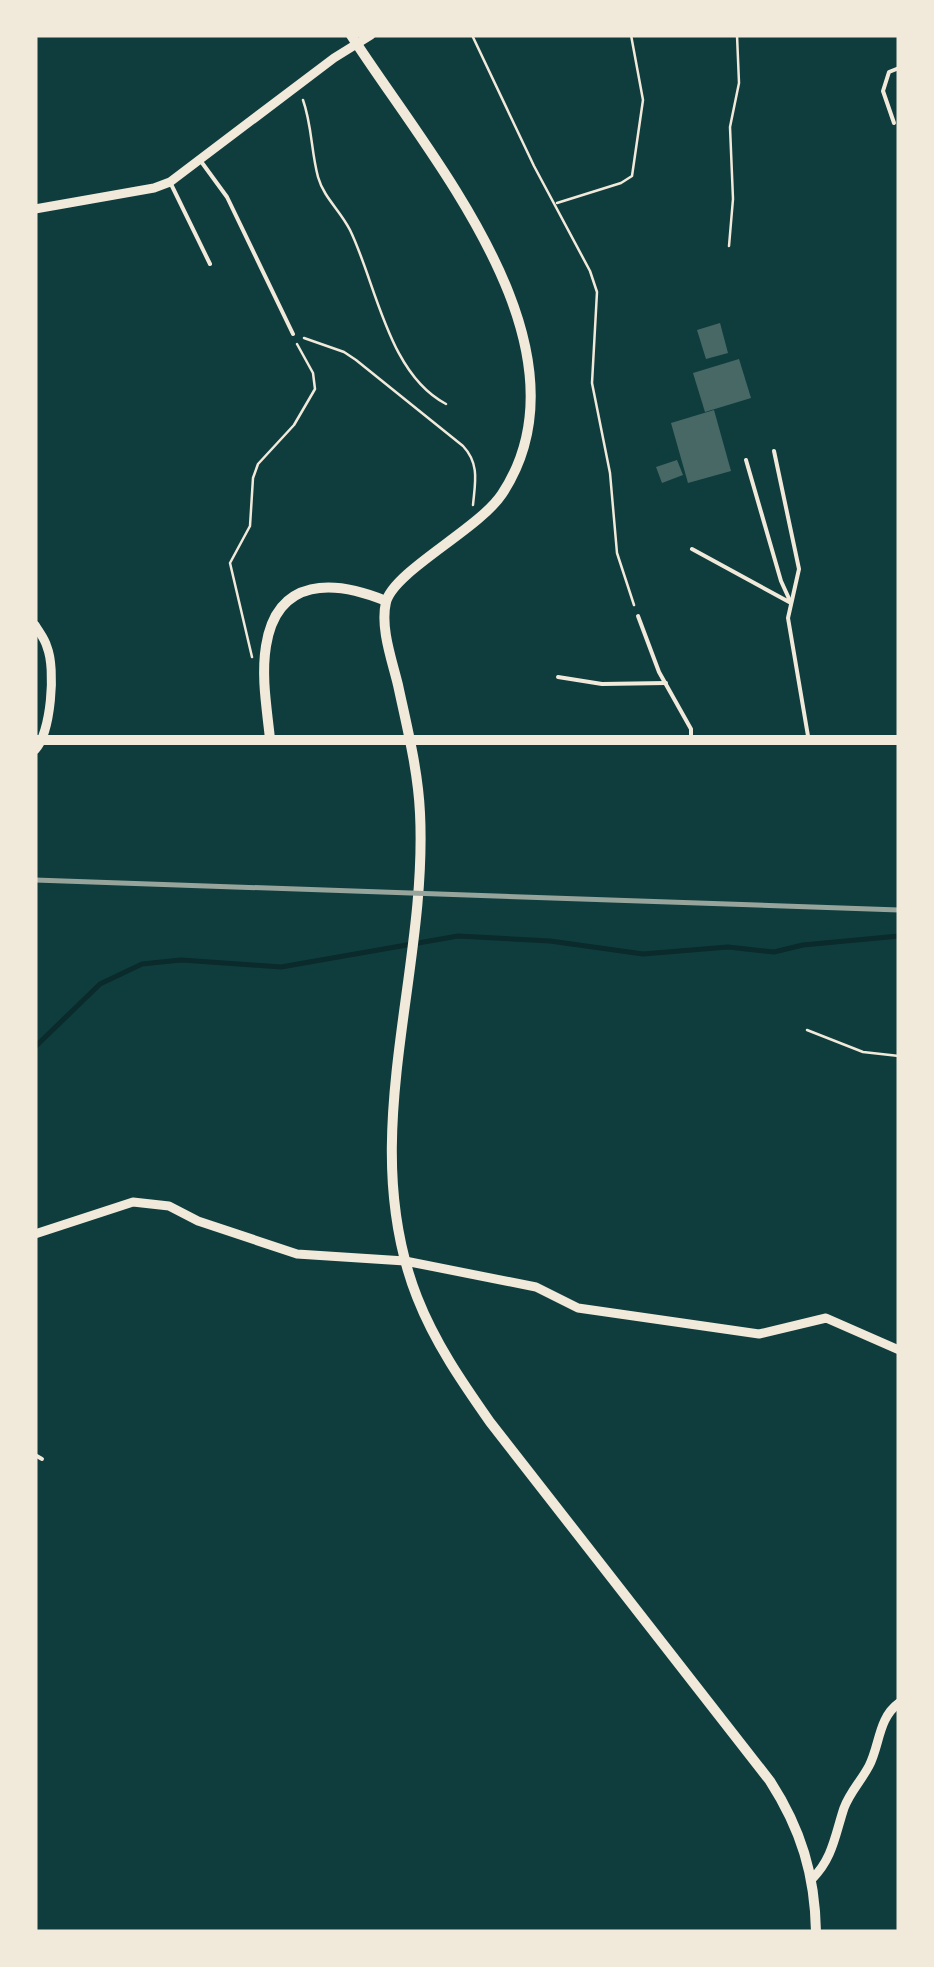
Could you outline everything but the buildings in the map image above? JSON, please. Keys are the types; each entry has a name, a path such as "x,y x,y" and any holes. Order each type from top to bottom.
{"street":[{"path":"35,209 170,182 354,40 371,35"},
{"path":"354,40 474,220 500,269 522,330 530,391 527,429 512,478 492,508 398,582 386,601 386,632 407,724 420,810 421,854 392,1116 392,1174 405,1261 428,1321 454,1371 770,1781 796,1827 812,1879 816,1932"},
{"path":"270,739 264,664 272,625 280,610 304,592 337,585 386,601"},
{"path":"35,625 48,649 51,688 35,750"},
{"path":"40,740 899,740"},
{"path":"35,1234 133,1202 169,1206 198,1221 298,1254 405,1261 536,1287 578,1308 741,1332 759,1334 826,1318 899,1350"},
{"path":"812,1879 824,1868 834,1849 845,1806 869,1766 886,1716 899,1703"}],"lane":[{"path":"894,123 883,92 889,72 899,68"},
{"path":"200,160 227,197 293,334"},
{"path":"170,182 210,264"},
{"path":"774,452 799,569 788,618 808,739"},
{"path":"746,460 791,604"},
{"path":"692,549 791,604"},
{"path":"638,616 666,683 691,729 691,739"},
{"path":"558,677 602,684 666,683"},
{"path":"35,1454 42,1459"}],"path":[{"path":"472,35 590,271 596,292 592,383 610,473 617,553 638,616"},
{"path":"555,204 632,176 643,100 631,35"},
{"path":"729,246 733,199 730,127 740,68 737,35"},
{"path":"297,86 311,126 323,190 351,232 387,326 417,380 446,404"},
{"path":"293,334 344,352 463,446 474,464 473,508 481,518"},
{"path":"264,664 250,654 230,563 250,526 253,478 258,464 294,426 314,389 313,373 293,334"},
{"path":"807,1030 863,1052 899,1056"}],"waterway":[{"path":"35,1047 100,984 142,964 181,960 281,967 458,936 550,941 643,954 728,947 774,952 803,945 899,936"}],"railway":[{"path":"35,880 899,910"}]}
